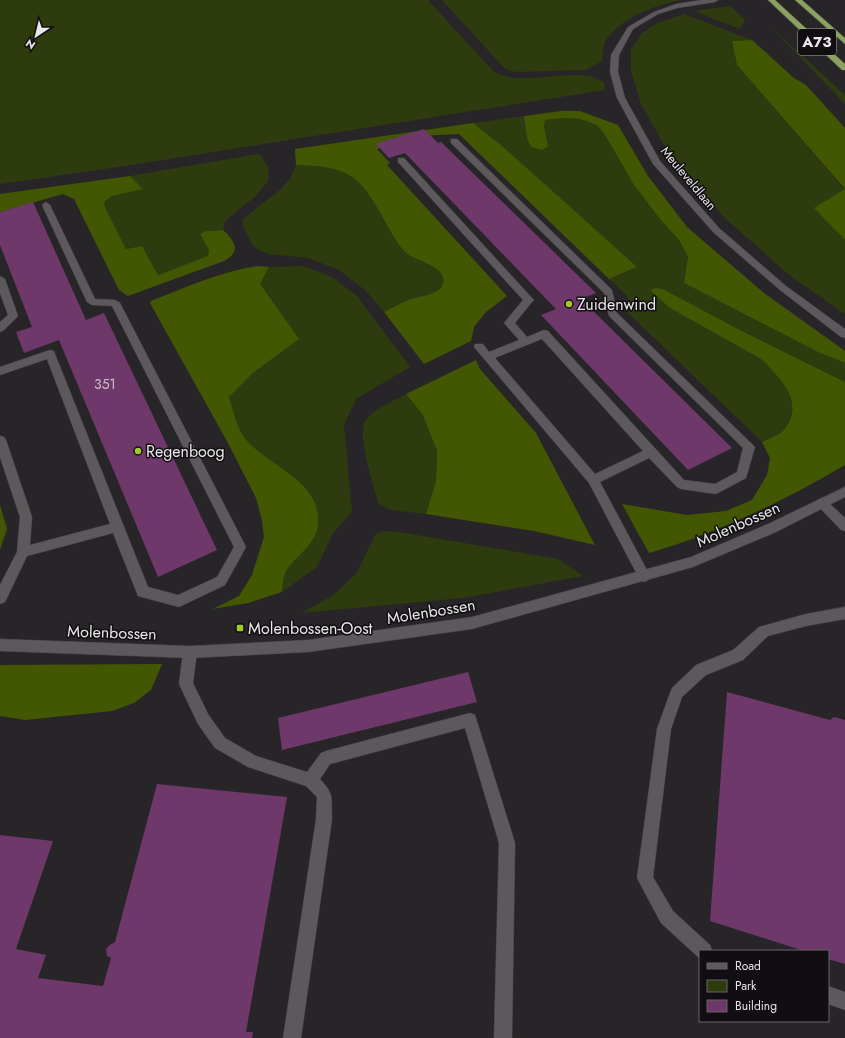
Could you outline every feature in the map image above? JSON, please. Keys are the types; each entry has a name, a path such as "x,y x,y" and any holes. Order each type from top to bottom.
{"highway":[{"name":"A73","path":"772,0 845,68"},
{"name":"A73","path":"798,0 845,42"}],"street":[{"name":"Meuleveldlaan","path":"715,0 676,6 656,13 630,28 615,55 614,72 621,98 656,162 716,230 783,288 845,334"},
{"path":"454,141 609,292 612,314 749,447 742,475 716,489 681,484 544,334 488,357"},
{"path":"401,160 529,300 508,323 526,342"},
{"path":"0,371 50,354 143,592 179,601 221,581 240,548 115,303 92,302 46,205"},
{"path":"0,279 13,316 0,328"},
{"path":"479,346 593,480 644,576"},
{"path":"0,440 26,517 23,552 0,598"},
{"path":"593,480 651,452"},
{"name":"Molenbossen","path":"0,645 190,652 308,646 472,623 693,562 772,528 845,492"},
{"path":"822,503 845,526"},
{"path":"23,552 117,527"},
{"path":"703,950 667,917 645,878 664,729 677,693 701,670 738,655 764,630 845,613"},
{"path":"190,652 186,684 203,719 220,742 252,762 310,780 324,794 324,819 292,1038"},
{"path":"310,780 326,758 470,720 507,843 503,1038"},
{"path":"829,996 845,1001"}],"green space":[{"path":"0,0 428,0 494,72 517,78 566,75 590,76 604,82 605,90 125,166 0,184"},
{"path":"442,0 681,0 660,5 640,13 621,24 606,40 602,61 586,70 516,72 505,69"},
{"path":"730,6 745,20 740,29 694,11"},
{"path":"684,14 752,40 732,41 737,65 845,190 815,208 845,240 845,314 789,275 726,219 668,152 641,104 631,71 631,49 642,33 657,23"},
{"path":"772,28 845,95 845,104"},
{"path":"752,40 794,78 806,85 845,128 845,189 737,65 732,41"},
{"path":"561,111 580,111 618,125 648,176 687,227 764,293 845,351 845,363 818,352 684,283 688,257 679,240 660,219 634,185 605,135 597,125 580,119 565,118 545,120 544,126 548,146 542,150 531,147 527,138 524,116"},
{"path":"524,116 527,138 548,146 544,126 545,120 565,118 580,119 597,125 605,135 634,185 660,219 679,240 688,257 684,283 818,352 845,363 845,382 738,329 663,289 656,288 670,308 761,359 782,382 788,391 791,400 792,410 790,420 782,432 762,442 625,310 628,297 609,279 631,270 501,145 473,123"},
{"path":"473,123 501,145 637,267 609,279 459,134 419,136 377,149 390,163 387,165 507,296 486,312 474,327 471,341 424,364 384,312 406,301 438,291 443,284 443,278 440,273 436,268 406,253 399,245 367,193 352,177 346,173 318,166 296,165 295,149"},
{"path":"258,154 261,155 269,169 268,181 256,196 225,221 223,230 206,231 200,234 209,250 209,256 158,275 142,246 126,249 103,202 112,196 143,189 130,176"},
{"path":"296,165 318,166 332,169 346,173 352,177 367,193 399,245 406,253 436,268 440,272 443,278 441,288 438,291 428,295 406,301 384,312 365,290 339,270 308,258 268,254 252,245 242,223 243,219 281,189 290,179"},
{"path":"130,176 143,189 112,196 104,202 105,207 126,249 142,246 158,275 208,256 209,250 200,234 206,231 223,230 235,246 232,255 224,261 128,296 119,290 74,199 63,194 0,212 0,194"},
{"path":"845,189 845,240 814,208"},
{"path":"258,266 269,267 260,284 299,339 254,372 229,397 236,421 244,438 258,451 294,478 305,488 313,499 318,512 318,527 313,540 286,571 282,592 248,603 213,609 239,596 252,575 264,537 262,521 256,498 228,443 150,303 151,301 217,276 244,268"},
{"path":"304,266 332,277 357,296 410,367 356,399 344,425 352,512 333,533 317,567 282,592 286,571 313,540 318,527 318,512 313,499 305,487 257,452 247,442 238,427 229,397 254,372 260,284 269,267"},
{"path":"656,288 663,289 738,329 845,382 845,465 799,491 750,515 699,536 649,553 622,504 687,515 726,511 752,500 767,475 770,458 762,442 784,430 790,420 792,410 788,391 776,374 761,359 670,308 650,290"},
{"path":"476,360 480,369 536,433 595,545 534,531 426,514 436,481 437,451 423,415 406,394"},
{"path":"406,394 423,415 437,451 436,481 426,514 390,510 378,503 363,437 365,421 373,412"},
{"path":"0,505 7,529 0,550"},
{"path":"383,531 399,532 558,559 583,576 463,598 301,613 332,596 356,574 375,535"},
{"path":"162,664 151,690 134,703 112,711 25,720 0,716 0,665"}],"building":[{"name":"Zuidenwind","path":"424,129 438,143 441,142 596,293 581,299 732,448 688,470 541,315 556,309 405,153 389,158 376,144"},
{"name":"Regenboog","path":"33,202 86,320 104,313 217,550 158,577 59,340 24,353 16,332 32,327 0,245 0,212"},
{"path":"468,672 477,702 282,750 278,718"},
{"path":"727,692 830,720 834,717 845,720 845,964 829,959 829,950 801,950 710,921"},
{"path":"157,784 287,797 246,1032 253,1032 252,1038 0,1038 0,835 53,841 16,949 46,955 38,978 103,986 111,958 107,956 106,949 115,942"}],"place":[{"name":"Zuidenwind","path":"569,304"},
{"name":"Regenboog","path":"138,451"},
{"name":"Molenbossen-Oost","path":"240,628"}]}
